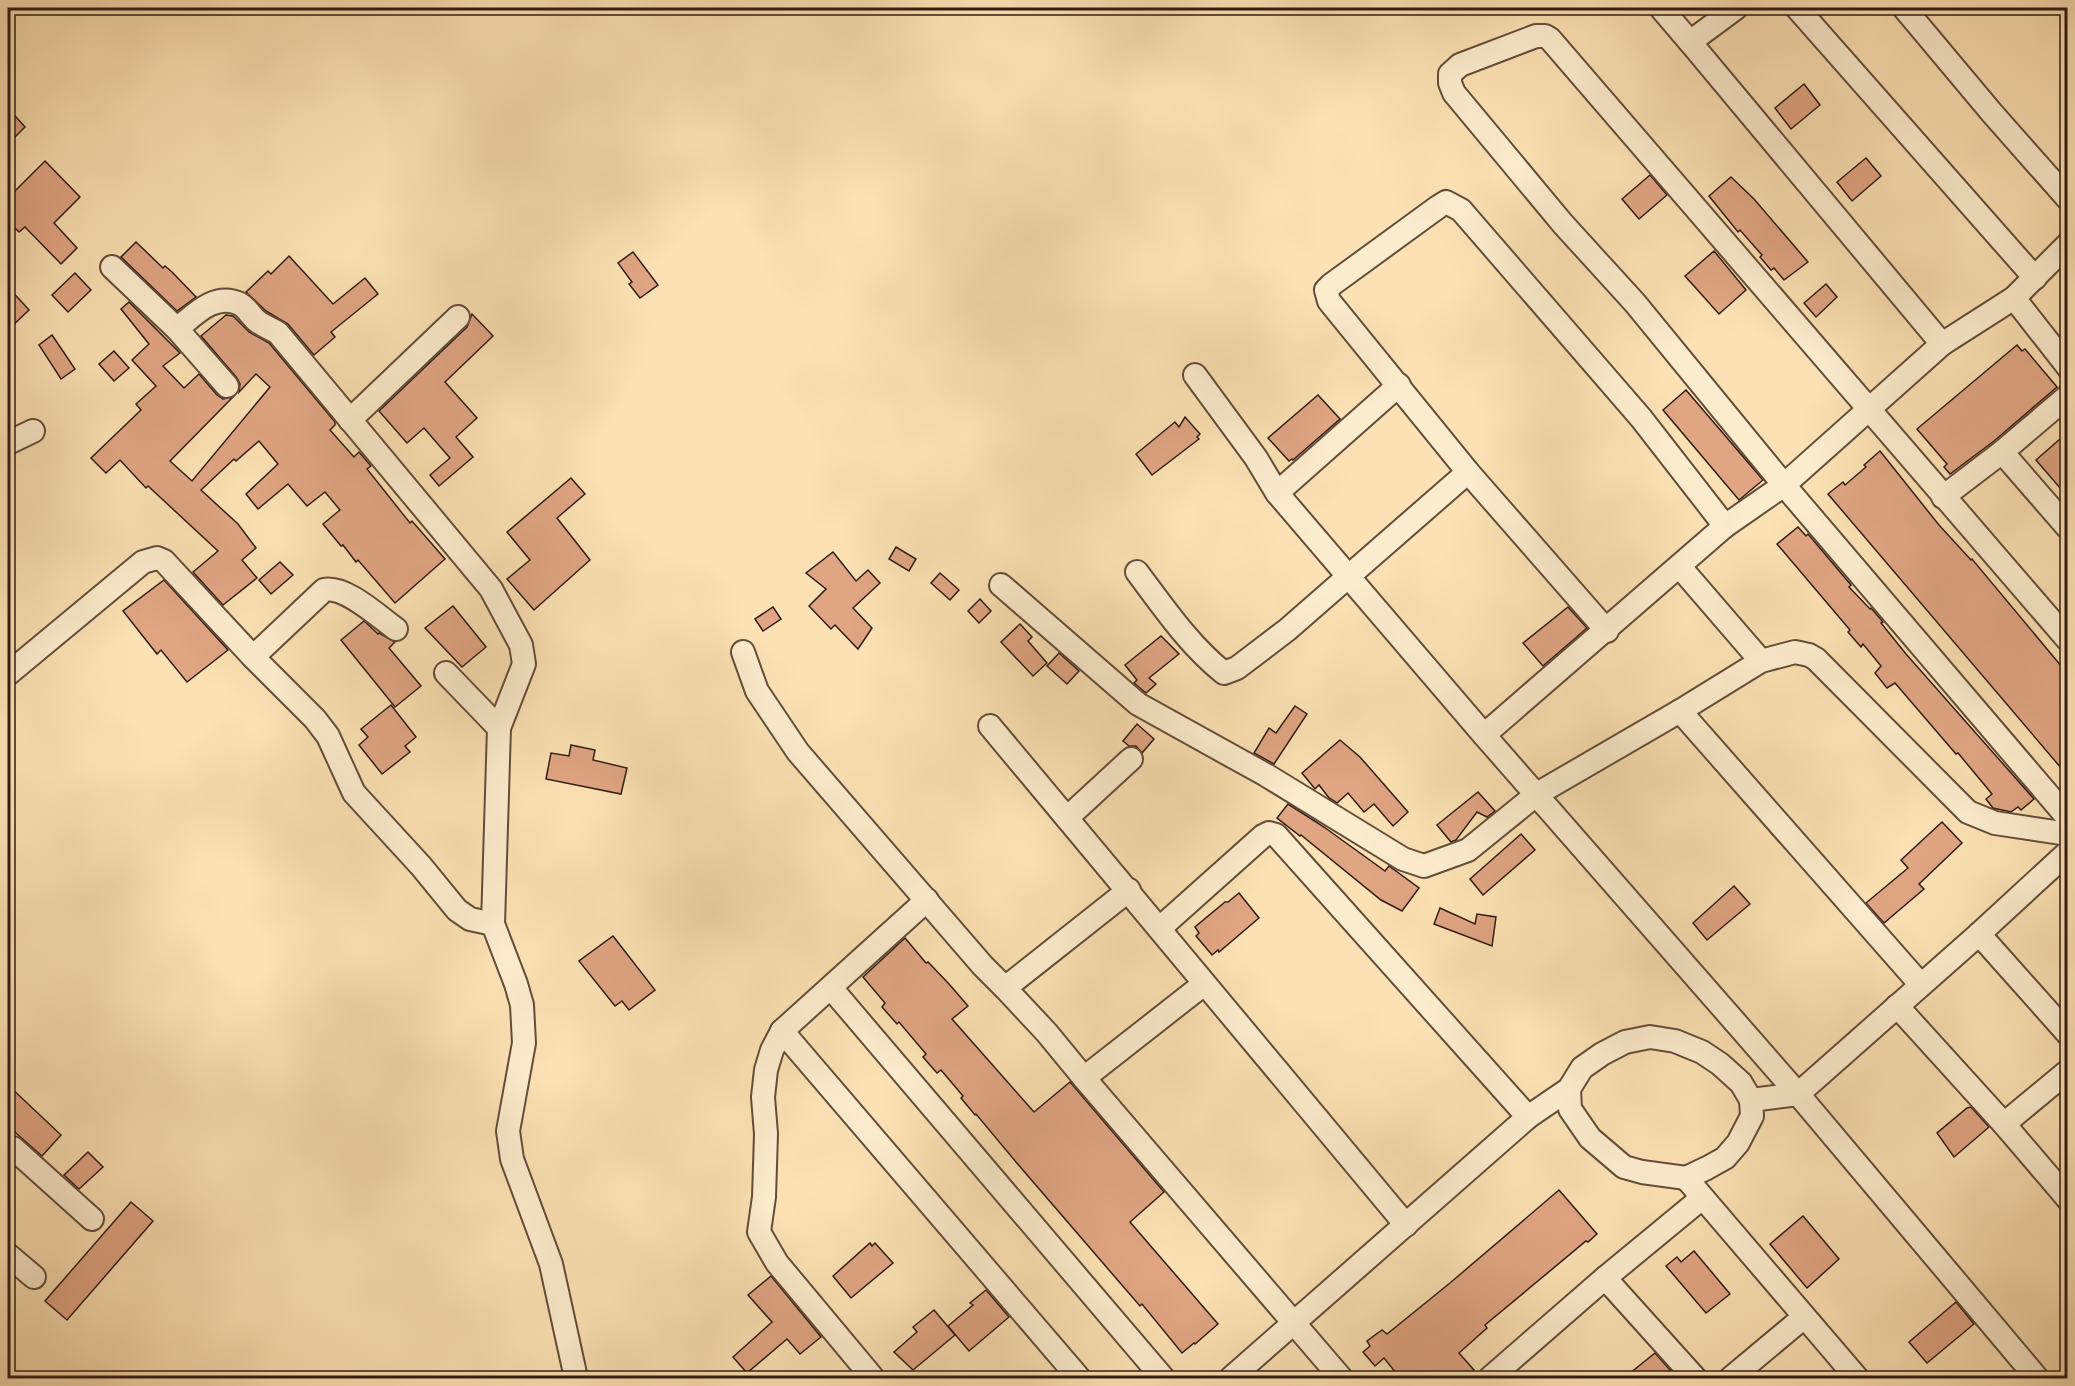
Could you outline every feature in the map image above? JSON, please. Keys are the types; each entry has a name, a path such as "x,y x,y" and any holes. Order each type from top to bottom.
{"street":[{"path":"1661,8 1942,344"},
{"path":"1690,42 1736,8"},
{"path":"1797,8 2035,278"},
{"path":"1904,8 2067,199"},
{"path":"2067,640 1550,39 1545,36 1536,36 1460,65 1450,74 1450,83 1454,93 1563,224 1635,303 1784,485 2067,818"},
{"path":"1607,631 1468,472 1329,301 1326,290 1446,202 1461,210 1633,409 1725,526"},
{"path":"1485,735 1725,526 1784,485 1942,344 2014,298 2067,244"},
{"path":"112,267 177,329 227,386"},
{"path":"2014,298 2067,367"},
{"path":"177,329 214,301 224,300 241,305 258,322 278,333 491,589 521,645 524,664 499,728 493,924 522,1005 524,1042 508,1131 512,1159 551,1264 576,1378"},
{"path":"350,420 458,317"},
{"path":"1195,375 1256,458 1277,493 1798,1094 2037,1378"},
{"path":"1277,493 1399,386"},
{"path":"1943,496 2002,452 2067,396"},
{"path":"8,443 33,431"},
{"path":"2002,452 2067,528"},
{"path":"1137,572 1177,626 1205,658 1224,673 1237,668 1270,643 1468,472"},
{"path":"8,674 143,561 157,558 164,561 253,657 315,719 328,736 354,793 421,866 457,910 470,919 493,924"},
{"path":"1680,567 1761,661"},
{"path":"1001,585 1138,704 1266,775 1403,859 1424,866 1468,850 1537,794 1761,661 1795,651 1816,659 1968,812 1995,823 2067,834"},
{"path":"253,657 324,590 331,588 342,591 396,629"},
{"path":"743,652 757,691 798,752 983,966 1047,1033 1341,1378"},
{"path":"446,673 499,728"},
{"path":"1680,711 1921,985"},
{"path":"990,726 1406,1225"},
{"path":"1067,818 1131,759"},
{"path":"1160,928 1263,836 1269,833 1276,835 1528,1117"},
{"path":"1751,1100 1798,1094 1979,934 2067,852"},
{"path":"1005,988 1129,890"},
{"path":"873,1378 777,1263 759,1232 764,1197 766,1134 762,1097 772,1050 782,1031 927,900"},
{"path":"1979,934 2067,1034"},
{"path":"1083,1078 1204,984"},
{"path":"831,988 1163,1378"},
{"path":"1897,1006 2004,1124 2067,1199"},
{"path":"782,1031 1079,1378"},
{"path":"1231,1378 1528,1117 1569,1089 1582,1068 1625,1042 1650,1037 1675,1041 1702,1052 1720,1064 1741,1083 1751,1100 1752,1116 1738,1143 1725,1158 1686,1178 1642,1172 1624,1167 1590,1138 1570,1109 1569,1089"},
{"path":"2004,1124 2067,1071"},
{"path":"8,1152 13,1148 92,1219"},
{"path":"1686,1178 1857,1378"},
{"path":"1491,1378 1605,1278 1702,1198"},
{"path":"8,1256 34,1277"},
{"path":"1605,1278 1695,1378"},
{"path":"1731,1378 1804,1317"}],"building":[{"path":"1804,84 1820,105 1791,129 1775,108"},
{"path":"8,108 25,127 8,144"},
{"path":"1866,158 1881,176 1852,201 1837,182"},
{"path":"45,161 80,197 54,223 77,248 61,264 25,227 19,232 9,222 14,218 8,212 8,198"},
{"path":"1650,175 1667,195 1639,219 1622,199"},
{"path":"1731,177 1754,199 1808,262 1784,280 1774,268 1771,270 1760,257 1762,255 1740,230 1738,232 1709,196"},
{"path":"136,242 163,268 165,266 172,272 196,297 177,311 121,257"},
{"path":"1714,251 1746,290 1719,314 1685,276"},
{"path":"633,252 658,285 640,298 629,284 632,282 618,263"},
{"path":"289,256 333,304 365,278 378,294 331,332 335,337 314,355 288,324 266,311 246,292 268,271 271,274"},
{"path":"75,273 91,290 68,312 52,295"},
{"path":"1826,284 1837,297 1816,317 1804,303"},
{"path":"8,287 29,310 8,330"},
{"path":"129,302 180,353 163,366 184,388 199,374 217,395 223,399 233,397 170,461 192,481 270,387 256,374 239,392 240,384 237,378 201,336 226,315 233,316 249,332 269,343 335,422 330,430 354,457 359,452 371,466 367,469 410,523 412,521 445,559 395,603 323,524 340,510 325,492 307,506 288,484 258,509 246,494 278,464 259,441 236,461 234,459 201,490 238,524 256,548 242,560 257,578 223,605 193,572 218,551 148,486 146,488 120,460 106,473 91,458 141,410 136,404 156,386 132,360 149,344 121,309"},
{"path":"472,314 493,336 445,382 477,418 456,437 473,457 439,486 430,475 450,458 424,428 407,443 379,411 467,327"},
{"path":"52,335 75,369 61,379 39,345"},
{"path":"2017,345 2022,351 2025,349 2057,387 1994,441 1950,474 1944,467 1947,464 1917,429"},
{"path":"114,351 129,368 114,381 99,364"},
{"path":"1686,390 1763,480 1739,500 1663,410"},
{"path":"1318,395 1340,419 1289,461 1268,438"},
{"path":"1185,417 1200,434 1197,437 1199,439 1152,475 1136,454 1175,422 1179,427"},
{"path":"2067,433 2067,496 2036,460"},
{"path":"1880,451 1939,525 1972,559 2067,673 2067,775 1828,494 1843,482 1845,485"},
{"path":"571,478 585,494 557,518 590,560 534,610 507,579 530,560 507,532"},
{"path":"1798,527 1806,536 1808,534 1851,585 1849,587 1883,622 1881,623 1906,654 2034,799 2021,810 2018,807 2011,812 1993,808 1986,799 1992,794 1958,753 1956,754 1895,683 1887,688 1875,673 1881,666 1863,644 1861,647 1848,632 1850,630 1777,544"},
{"path":"896,547 916,559 909,571 889,559"},
{"path":"833,552 856,581 868,570 880,583 853,608 872,628 858,649 835,625 831,629 809,606 826,589 806,573"},
{"path":"280,562 293,575 271,594 259,580"},
{"path":"940,573 959,590 950,600 931,583"},
{"path":"164,580 228,650 187,682 161,650 157,654 123,611"},
{"path":"980,599 991,611 979,623 968,611"},
{"path":"453,606 486,647 462,667 425,628"},
{"path":"773,607 781,619 763,631 755,619"},
{"path":"1568,607 1587,628 1543,666 1523,643"},
{"path":"364,621 378,634 395,642 389,648 421,686 395,707 341,640"},
{"path":"1020,624 1032,637 1028,641 1047,663 1033,676 1001,642"},
{"path":"1161,636 1179,654 1149,678 1156,684 1146,693 1134,683 1137,680 1125,665"},
{"path":"1059,653 1079,671 1067,684 1047,666"},
{"path":"391,705 416,737 405,746 410,752 382,774 359,745 368,737 361,729"},
{"path":"1295,706 1307,714 1274,764 1254,753 1269,728 1276,733"},
{"path":"1137,724 1154,739 1142,753 1136,746 1129,746 1123,741"},
{"path":"1340,740 1360,757 1408,812 1393,826 1374,804 1364,812 1348,793 1337,803 1329,798 1319,785 1315,789 1302,773"},
{"path":"571,745 595,750 593,760 627,768 621,794 546,779 551,753 569,756"},
{"path":"1478,792 1495,811 1487,817 1477,812 1456,840 1451,842 1437,825"},
{"path":"1288,804 1385,871 1389,866 1419,888 1402,911 1381,900 1277,818"},
{"path":"1942,822 1962,843 1919,884 1924,889 1884,923 1866,903 1908,868 1901,860"},
{"path":"1521,834 1535,850 1483,895 1470,879"},
{"path":"1734,886 1750,904 1707,940 1693,923"},
{"path":"1239,893 1259,918 1219,952 1218,950 1212,955 1196,936 1199,933 1195,927"},
{"path":"1440,908 1475,924 1477,914 1496,917 1492,946 1434,924"},
{"path":"613,936 655,990 629,1010 622,1001 615,1006 579,961"},
{"path":"905,938 968,1006 952,1019 1034,1112 1070,1082 1164,1192 1130,1222 1218,1324 1182,1353 1142,1304 1140,1306 975,1115 961,1098 963,1096 941,1070 937,1073 923,1057 926,1054 899,1022 897,1024 882,1007 885,1003 863,977"},
{"path":"8,1085 61,1135 42,1156 8,1126"},
{"path":"1971,1107 1989,1127 1954,1157 1937,1133"},
{"path":"88,1152 103,1167 79,1189 64,1175"},
{"path":"1559,1190 1597,1234 1485,1325 1487,1328 1459,1353 1474,1370 1464,1378 1400,1378 1384,1358 1375,1366 1363,1352 1370,1346 1367,1341 1382,1330 1387,1334"},
{"path":"131,1202 153,1221 67,1320 45,1301"},
{"path":"1803,1216 1839,1259 1807,1288 1770,1244"},
{"path":"870,1243 872,1246 875,1243 893,1263 851,1298 833,1276"},
{"path":"1694,1251 1730,1294 1706,1313 1666,1266 1677,1257 1681,1262"},
{"path":"771,1276 821,1337 800,1354 787,1339 747,1373 733,1357 772,1322 748,1295"},
{"path":"986,1290 1009,1317 969,1351 948,1326 973,1305 970,1303"},
{"path":"1956,1302 1974,1324 1927,1363 1909,1342"},
{"path":"934,1310 955,1335 913,1370 894,1352 917,1332 913,1327"},
{"path":"1655,1353 1677,1378 1624,1378"}]}
